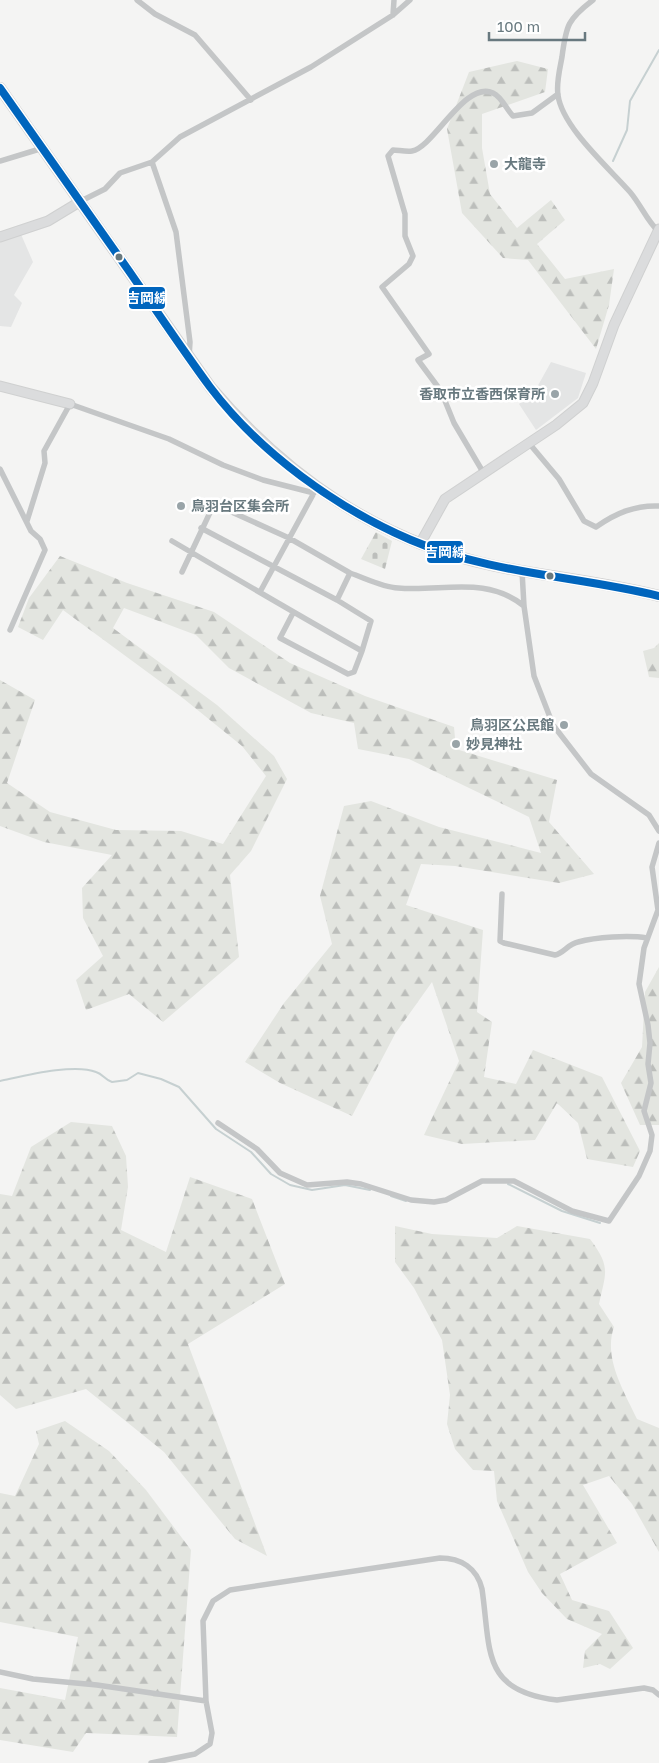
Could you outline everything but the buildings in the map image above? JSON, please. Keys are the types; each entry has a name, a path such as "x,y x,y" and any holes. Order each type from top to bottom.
{"highway":[{"path":"0,88 189,357 238,419 267,449 315,491 362,517 420,544 459,557 522,571 659,596"}],"street":[{"path":"137,0 155,14 195,35 251,100"},
{"path":"393,15 394,0"},
{"path":"0,238 48,221 105,189 120,173 152,162 180,137 311,67 393,15 410,0"},
{"path":"420,544 446,499 575,411 588,395 614,325 659,231 637,200 570,122 562,108 558,94 568,24 576,13 593,0"},
{"path":"483,472 454,423 442,391 418,360 429,354 382,287 409,264 413,256 405,236 404,214 388,156 393,150 412,151 430,139 451,112 482,92 490,92 497,95 513,116 532,114 558,94"},
{"path":"0,161 43,148"},
{"path":"152,162 176,232 190,342 189,357"},
{"path":"0,386 70,404 169,439 223,465 263,480 315,491 260,592"},
{"path":"27,521 45,462 44,450 70,404"},
{"path":"528,442 559,479 584,521 596,527 607,519 633,508 643,505 659,506"},
{"path":"0,468 27,521 45,550 10,630"},
{"path":"182,572 214,504 289,538 350,573 395,588 454,586 492,589 505,593 524,606"},
{"path":"202,528 274,565 371,621 354,672 348,674 280,638 293,613"},
{"path":"172,541 293,613 362,651"},
{"path":"522,571 524,606 534,676 553,725 591,774 648,815 659,831"},
{"path":"337,600 350,573"},
{"path":"218,1123 261,1152 280,1173 307,1185 347,1182 361,1184 411,1200 434,1202 446,1200 482,1181 514,1181 572,1211 610,1221 639,1176 650,1151 652,1134 644,1111 651,1082 648,1064 650,1043 639,984 647,938 658,910 652,867 659,843"},
{"path":"502,894 500,941 504,943 555,955 562,953 577,942 630,935 647,938"},
{"path":"152,1763 195,1754 207,1748 212,1733 206,1701 203,1621 210,1605 224,1593 296,1579 446,1558 465,1563 475,1572 481,1582 494,1665 500,1677 507,1684 525,1693 557,1700 644,1688 653,1690 659,1695"},
{"path":"0,1672 33,1680 98,1685 206,1701"}],"shaded area":[{"path":"20,232 33,262 14,295 22,303 11,327 0,326 0,237"},
{"name":"香取市立香西保育所","path":"551,362 586,373 578,398 536,430 519,404 536,389"}],"green space":[{"path":"517,61 548,69 545,92 482,114 482,148 490,194 517,228 551,200 565,220 537,244 565,279 614,269 609,305 596,349 528,260 503,258 462,213 447,129 469,72"},
{"path":"376,532 392,541 385,569 361,559"},
{"path":"60,556 127,583 214,612 290,663 365,696 454,727 456,749 557,780 549,822 594,874 559,883 455,866 421,864 406,905 483,930 477,1012 492,1022 484,1077 516,1084 533,1050 602,1077 640,1151 633,1167 587,1159 578,1123 557,1103 535,1140 462,1144 424,1135 459,1061 432,982 395,1034 352,1116 280,1083 245,1062 284,1003 332,944 320,896 344,806 371,801 439,827 541,853 529,817 409,759 358,749 354,723 311,713 229,668 196,635 124,608 113,628 217,705 274,756 287,779 251,851 230,875 239,957 163,1022 129,994 86,1010 76,980 103,956 83,918 82,888 112,855 44,842 0,826 0,680 35,700 7,783 50,812 116,830 181,831 223,844 266,776 242,746 184,699 63,610 43,640 18,627 29,598"},
{"path":"659,643 659,678 649,677 643,651 654,648"},
{"path":"659,967 659,1125 640,1125 621,1083 642,1047 645,992"},
{"path":"71,1122 112,1126 126,1156 128,1187 121,1230 166,1252 190,1177 252,1199 285,1284 188,1344 267,1556 235,1539 164,1452 86,1389 16,1409 0,1395 0,1194 12,1196 31,1147"},
{"path":"395,1226 432,1234 497,1238 517,1226 590,1239 601,1256 604,1263 605,1277 599,1304 614,1327 611,1351 616,1374 637,1419 659,1428 659,1552 632,1504 609,1476 583,1485 617,1543 560,1574 572,1600 609,1611 633,1648 610,1669 600,1664 583,1668 585,1651 602,1634 567,1619 542,1593 528,1572 497,1501 494,1471 473,1470 455,1449 447,1424 450,1395 442,1340 414,1288 395,1262"},
{"path":"65,1421 109,1451 146,1490 191,1550 177,1737 86,1733 73,1752 0,1740 0,1688 65,1700 78,1637 0,1622 0,1493 15,1496 39,1444 36,1431"}],"waterway":[{"path":"613,161 627,130 630,101 659,50"},
{"path":"0,1081 49,1071 75,1069 96,1072 112,1082 127,1080 138,1073 161,1079 179,1087 216,1129 251,1152 271,1174 290,1185 312,1190 345,1185 370,1190"},
{"path":"508,1184 562,1211 600,1223"},
{"path":"391,1196 406,1201"}],"transit line":[{"name":"吉岡線","path":"0,88 210,387 230,411 275,456 327,495 355,512 411,540 441,551 503,567 659,596"}],"place":[{"name":"大龍寺","path":"494,164"},
{"name":"香取市立香西保育所","path":"555,394"},
{"name":"鳥羽台区集会所","path":"181,506"},
{"name":"鳥羽区公民館","path":"564,725"},
{"name":"妙見神社","path":"456,744"}]}
